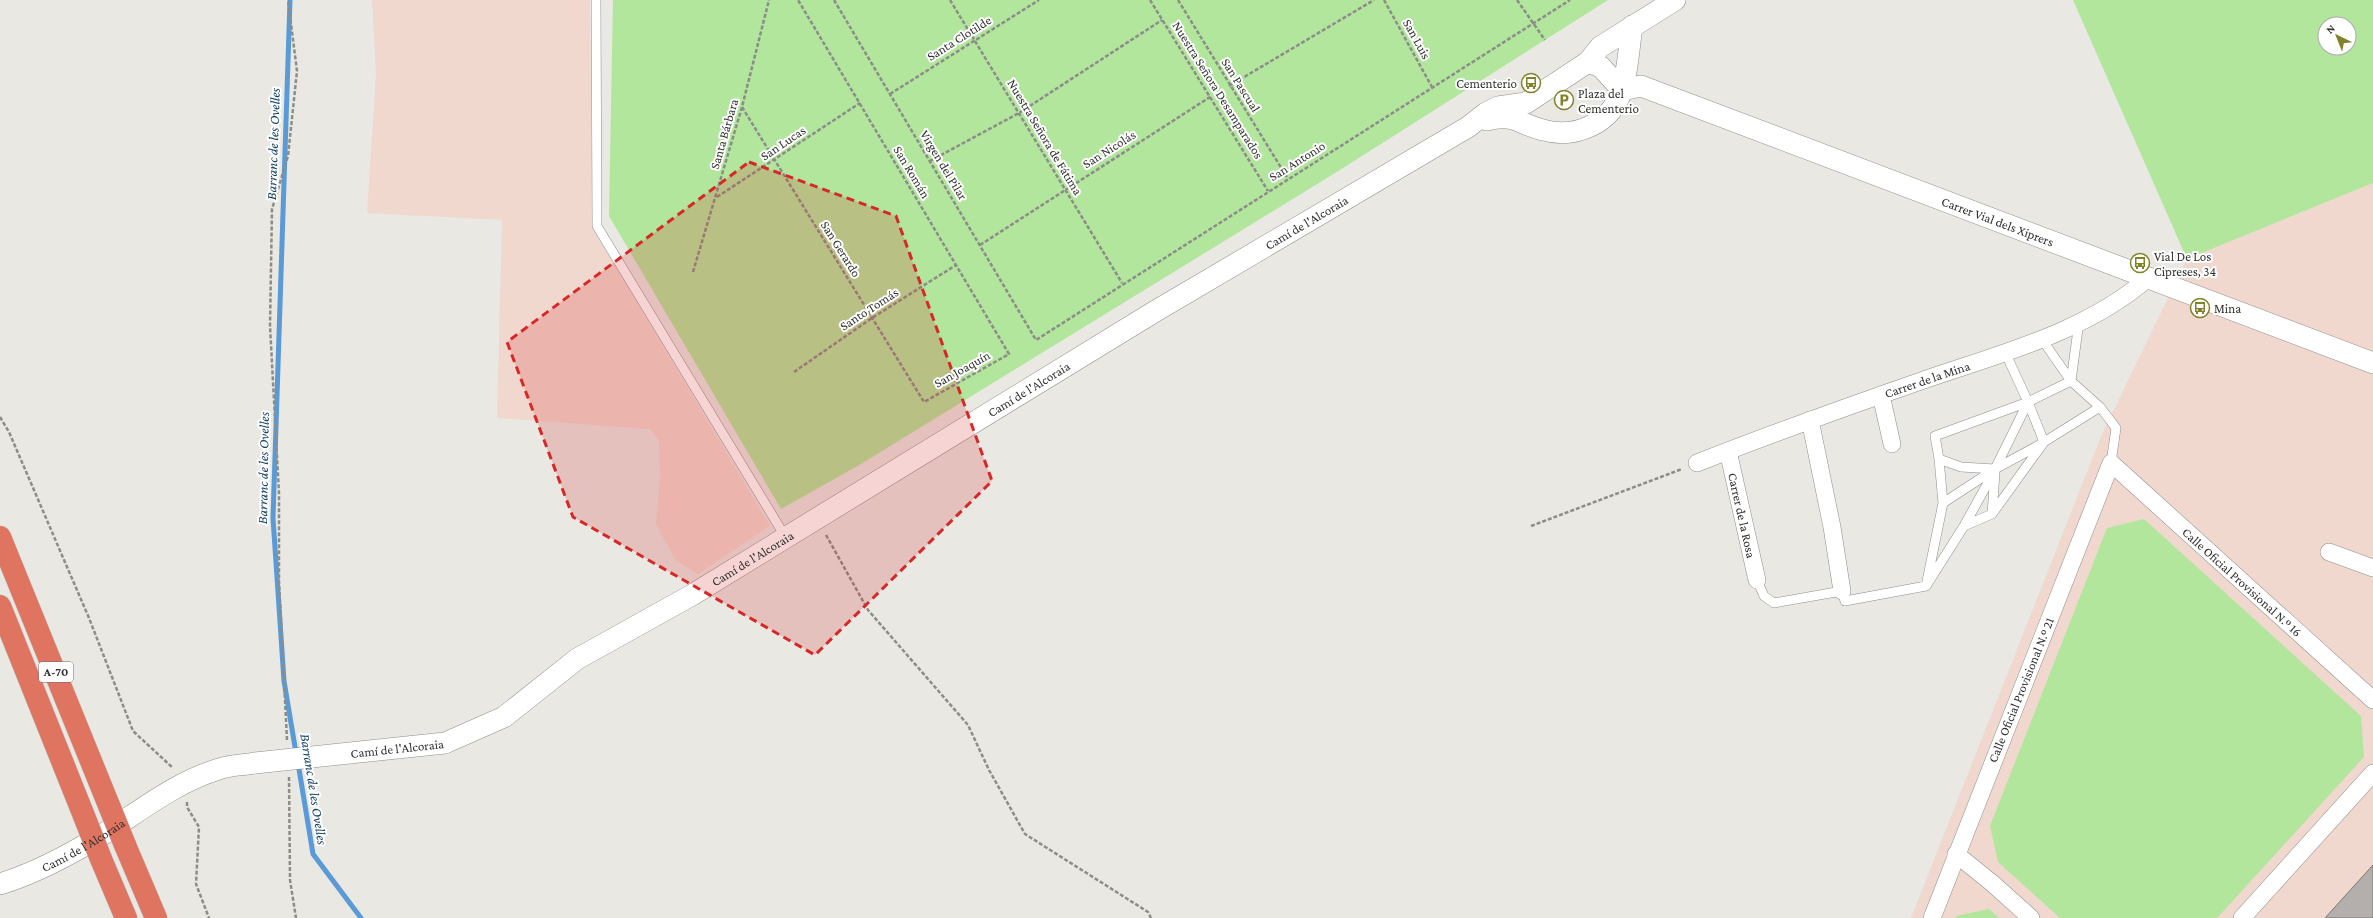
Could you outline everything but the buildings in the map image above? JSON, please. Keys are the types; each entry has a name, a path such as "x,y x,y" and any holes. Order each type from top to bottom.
{"highway":[{"name":"A-70","path":"0,537 125,846 156,918"},
{"name":"A-70","path":"0,606 126,918"}],"street":[{"path":"1468,127 1486,113 1498,107 1526,103 1588,62 1600,47 1675,0"},
{"path":"1468,127 1488,120 1507,116 1536,128 1558,134 1579,132 1599,121 1616,103 1622,90 1632,26"},
{"path":"1588,62 1601,67 1622,90"},
{"name":"Carrer Vial dels Xiprers","path":"1622,90 1641,86 2373,363"},
{"path":"1526,103 1526,112 1536,128"},
{"name":"Camí de l'Alcoraia","path":"0,884 70,854 156,798 219,769 255,763 445,743 504,717 577,659 692,595 1154,312 1468,127"},
{"name":"Carrer de la Mina","path":"1697,463 1810,420 2041,338 2080,322 2123,299 2148,278"},
{"path":"1881,395 1892,444"},
{"path":"1810,420 1832,528 1842,591"},
{"name":"Carrer de la Rosa","path":"1728,451 1757,580"},
{"name":"Calle Oficial Provisional N.º 16","path":"2111,463 2373,700"},
{"name":"Calle Oficial Provisional N.º 21","path":"1932,918 2111,463"},
{"path":"2329,552 2373,568"},
{"path":"2242,918 2373,773"},
{"path":"1956,854 1992,883 2030,918"}],"lane":[{"path":"596,0 597,226 786,538"},
{"path":"2071,382 2080,322"},
{"path":"2041,338 2071,382 2100,407 2116,428 2111,463"},
{"path":"2004,352 2028,402 2044,442"},
{"path":"1926,586 1943,503 1935,436 2028,402 2071,382"},
{"path":"1757,580 1764,596 1774,603 1842,591 1845,601 1926,586 1964,526 1995,469 2028,402"},
{"path":"1943,503 1995,469 2044,442 2100,407"},
{"path":"1964,526 1992,514 2044,442"},
{"path":"1939,460 1961,467 1995,469"},
{"path":"1992,514 1995,469"}],"path":[{"path":"288,0 297,71 288,156 272,209 270,326 279,493 279,582 288,748"},
{"name":"Santa Bárbara","path":"693,272 717,197 742,107 769,0"},
{"name":"San Román","path":"798,0 1009,354"},
{"name":"Virgen del Pilar","path":"834,0 1036,340"},
{"name":"Nuestra Señora de Fátima","path":"950,0 1122,283"},
{"name":"Santa Clotilde","path":"890,94 974,39 1039,0"},
{"name":"Nuestra Señora Desamparados","path":"1150,0 1268,192"},
{"name":"San Pascual","path":"1178,0 1229,86 1288,179"},
{"path":"1229,86 1374,0"},
{"name":"San Luis","path":"1384,0 1432,87"},
{"path":"1517,0 1545,40"},
{"name":"San Antonio","path":"1036,340 1122,283 1570,0"},
{"path":"930,161 1019,113 1162,20"},
{"name":"San Nicolás","path":"980,245 1210,97"},
{"name":"San Lucas","path":"717,197 775,161 860,103"},
{"name":"San Gerardo","path":"742,107 924,402"},
{"name":"Santo Tomás","path":"794,372 872,318 956,265"},
{"name":"San Joaquín","path":"924,402 1009,354"},
{"path":"0,417 9,432 89,618 133,731 188,782 187,807 199,827 196,884 209,918"},
{"path":"1531,526 1697,463"},
{"path":"817,518 868,610 968,725 989,770 1025,834 1148,912 1151,918"},
{"path":"289,771 291,816 290,880 296,918"}],"highlighted area":[{"path":"749,162 896,216 992,481 815,655 573,517 507,342"}],"shaded area":[{"path":"372,0 590,0 592,227 770,526 698,574 675,560 656,524 660,478 659,441 650,429 497,418 502,220 367,213 376,75"},
{"path":"2373,183 2373,918 1911,918 2102,434 2187,259"}],"green space":[{"path":"613,0 1608,0 1335,173 861,464 781,509 609,216"},
{"path":"2073,0 2373,0 2373,183 2187,259"},
{"path":"2144,519 2361,716 2364,757 2217,918 2060,918 1998,862 1990,826 2107,528"},
{"path":"1989,909 1999,918 1955,918 1956,916"}],"waterway":[{"name":"Barranc de les Ovelles","path":"290,0 273,518 284,681 296,753"},
{"name":"Barranc de les Ovelles","path":"298,763 313,854 361,918"}],"place":[{"name":"Cementerio","path":"1531,83"},
{"name":"Plaza del Cementerio","path":"1564,100"},
{"name":"Vial De Los Cipreses, 34","path":"2140,263"},
{"name":"Mina","path":"2200,308"}]}
